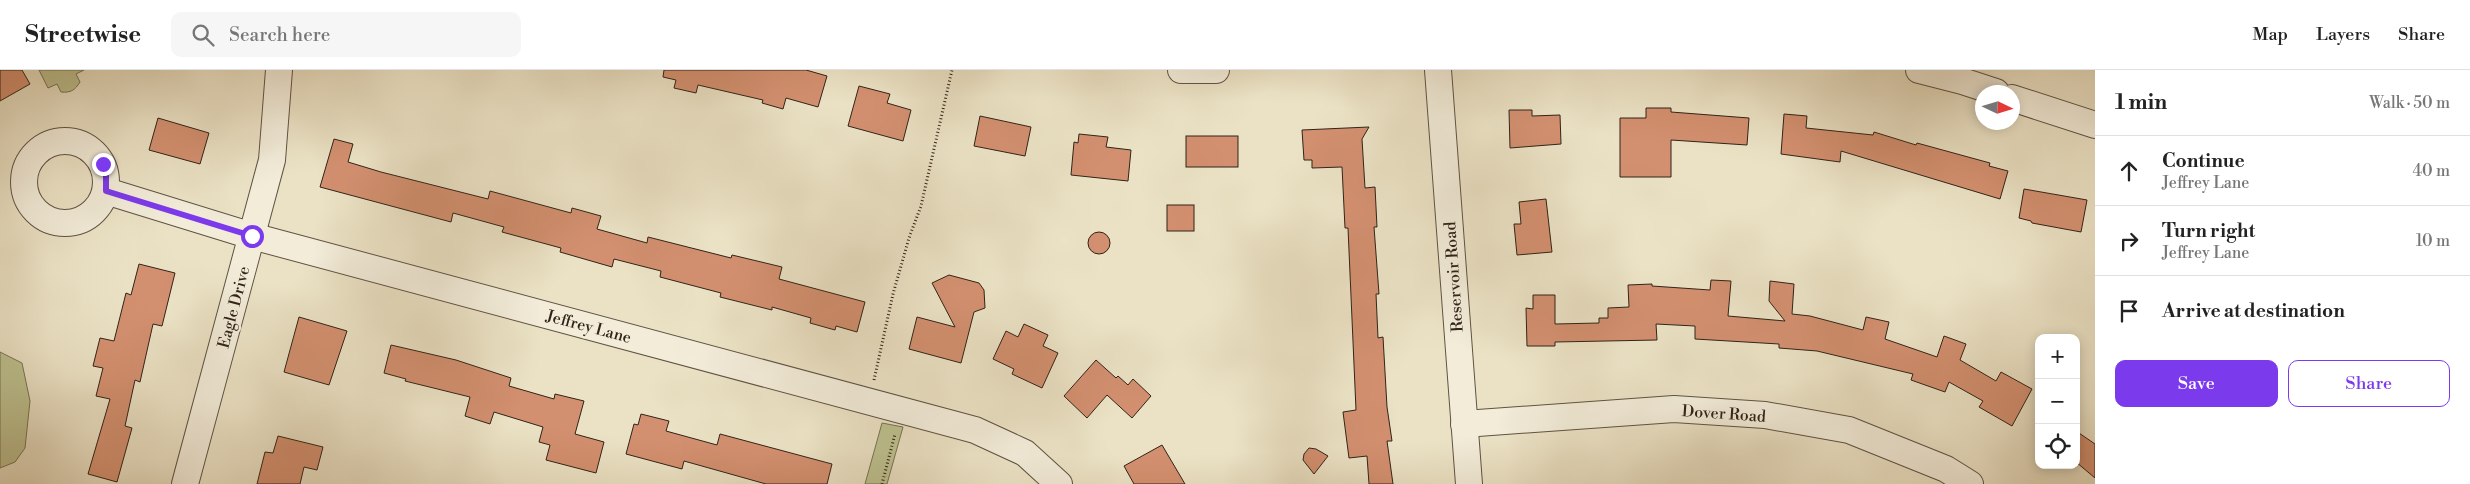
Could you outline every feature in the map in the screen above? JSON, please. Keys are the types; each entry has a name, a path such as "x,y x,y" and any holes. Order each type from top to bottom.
{"street":[{"name":"Eagle Drive","path":"185,484 272,160 278,70"},
{"path":"1181,70 1216,70"},
{"name":"Reservoir Road","path":"1438,70 1469,484"},
{"path":"1919,70 1975,85"},
{"path":"2020,101 2095,125"},
{"name":"Jeffrey Lane","path":"106,191 252,236 975,430 1025,453 1059,484"},
{"name":"Dover Road","path":"1464,424 1674,409 1765,415 1849,430 1946,469 1970,484"}],"path":[{"path":"869,402 893,294 909,238 921,206 952,70"},
{"path":"882,484 901,410"}],"green space":[{"path":"39,70 84,70 76,74 80,82 76,87 70,91 61,92 57,84 48,88"},
{"path":"0,352 22,363 30,401 25,448 15,462 0,468"},
{"path":"882,423 903,427 887,484 865,484"}],"building":[{"path":"0,70 22,70 30,84 0,101"},
{"path":"664,70 806,70 827,76 818,107 786,98 783,109 762,103 763,100 698,85 696,93 674,88 676,80 663,77"},
{"path":"859,86 890,94 887,103 911,110 903,141 848,126"},
{"path":"1646,108 1671,108 1671,112 1749,118 1747,145 1671,140 1671,177 1620,177 1620,118 1646,118"},
{"path":"1509,110 1532,110 1532,116 1560,115 1561,144 1510,148"},
{"path":"1784,114 1807,116 1806,128 1873,135 1874,132 1916,145 1917,143 1990,163 1989,166 2008,171 2000,199 1841,151 1840,162 1781,154"},
{"path":"980,116 1031,127 1025,156 974,146"},
{"path":"158,118 209,133 200,164 149,150"},
{"path":"1369,127 1362,139 1365,188 1375,187 1377,227 1374,227 1379,294 1376,294 1378,338 1383,337 1387,407 1392,441 1387,441 1393,484 1369,484 1367,456 1349,458 1343,412 1356,410 1348,228 1345,228 1342,167 1312,168 1312,160 1304,160 1302,130"},
{"path":"1079,134 1108,137 1106,147 1131,150 1128,181 1071,175 1074,142 1078,143"},
{"path":"1186,136 1238,136 1238,167 1186,167"},
{"path":"334,139 353,144 348,162 381,172 488,199 490,191 571,213 572,208 601,216 597,229 647,243 648,237 731,258 732,255 782,267 779,279 865,302 857,332 836,326 835,330 810,323 811,318 772,307 772,310 720,297 721,293 660,277 661,271 614,259 612,267 560,252 561,248 502,232 504,227 453,213 451,222 320,187"},
{"path":"2024,189 2087,200 2081,232 2032,223 2031,221 2019,218"},
{"path":"1546,199 1552,252 1517,255 1514,224 1521,224 1519,202"},
{"path":"1167,205 1194,205 1194,231 1167,231"},
{"path":"1095,232 1103,232 1110,239 1110,247 1103,254 1095,254 1088,247 1088,239"},
{"path":"139,264 175,273 162,326 153,324 140,382 135,380 125,426 132,428 117,482 88,474 110,399 96,396 103,368 93,366 100,338 114,341 126,293 131,295"},
{"path":"949,275 979,283 984,290 985,308 974,312 961,363 909,349 917,317 955,327 932,283"},
{"path":"1711,280 1731,281 1728,316 1785,321 1769,301 1770,281 1794,284 1792,314 1810,316 1863,330 1866,317 1889,322 1885,339 1937,357 1944,336 1966,344 1960,360 1996,381 2001,372 2032,389 2012,426 1979,407 1983,401 1949,382 1945,392 1911,380 1913,374 1817,351 1779,348 1779,344 1695,339 1695,326 1656,324 1657,340 1555,342 1555,346 1527,346 1526,308 1533,309 1533,295 1555,295 1555,324 1599,323 1599,318 1608,318 1608,308 1629,307 1628,285 1652,284 1652,286 1710,290"},
{"path":"299,317 347,331 329,385 284,372"},
{"path":"1024,324 1048,335 1043,346 1058,353 1042,388 1012,374 1014,369 993,359 1006,331 1018,337"},
{"path":"391,345 456,360 511,378 509,386 554,399 555,394 584,401 575,434 604,442 596,473 546,460 550,445 539,442 543,427 494,412 490,424 465,416 470,397 405,381 406,379 384,373"},
{"path":"1096,360 1116,378 1118,376 1128,385 1133,379 1151,396 1132,418 1107,395 1087,418 1064,396"},
{"path":"641,414 669,421 666,431 717,445 720,434 832,464 827,484 766,484 684,461 682,469 626,454 634,424 638,425"},
{"path":"2080,434 2095,444 2095,478 2080,465"},
{"path":"278,436 323,447 317,470 304,467 300,484 257,484 265,452 273,453"},
{"path":"1162,445 1185,484 1134,484 1124,466"},
{"path":"1309,448 1316,449 1328,456 1314,474 1303,460 1304,454"}],"route":[{"path":"103,164 106,176 106,191 252,236"}]}
